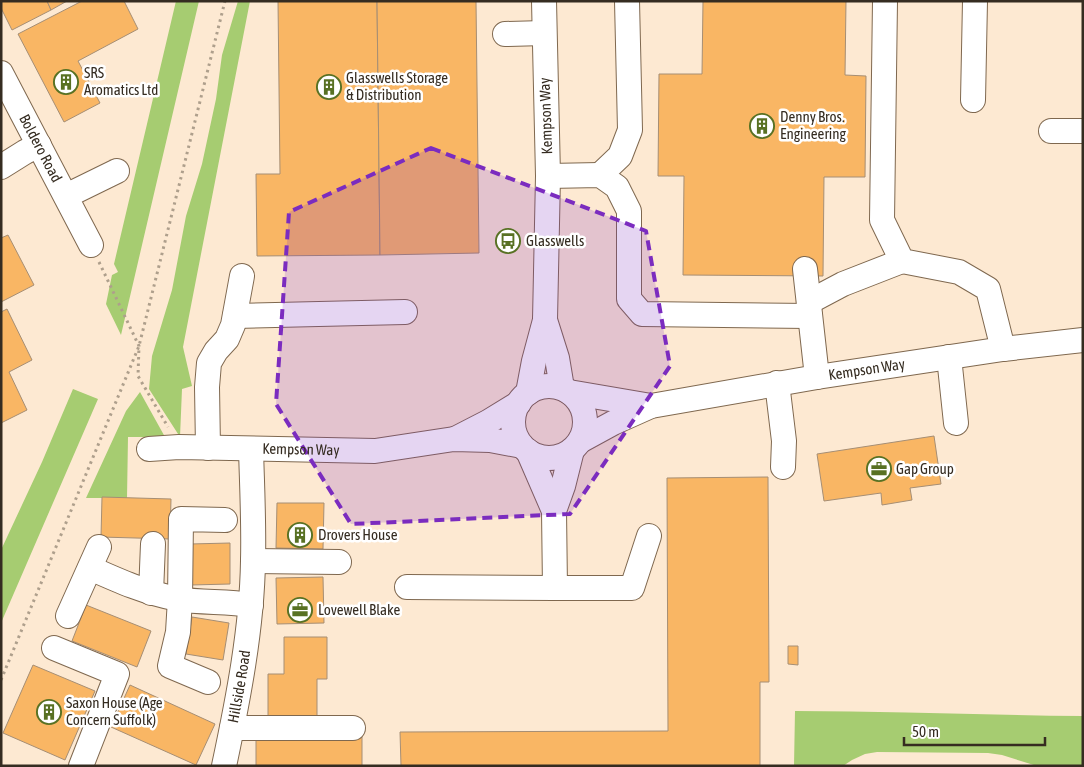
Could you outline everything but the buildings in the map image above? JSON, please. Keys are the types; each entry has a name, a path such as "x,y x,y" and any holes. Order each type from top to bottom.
{"street":[{"name":"Kempson Way","path":"454,440 488,422 523,398 546,320 548,176 544,1"},
{"path":"600,175 620,156 630,130 627,1"},
{"path":"885,1 882,220 902,261"},
{"path":"973,100 975,1"},
{"path":"504,34 544,33"},
{"name":"Boldero Road","path":"1,73 91,245"},
{"path":"1051,131 1083,131"},
{"path":"1,167 25,152 39,146"},
{"name":"Boldero Road","path":"66,196 117,171"},
{"path":"548,176 600,175 617,187 628,211 628,299 642,314 810,309 843,284 902,261 960,272 988,289 1003,349"},
{"path":"805,269 817,377"},
{"path":"208,448 207,387 209,363 216,351 227,339 235,316 242,276"},
{"path":"235,316 405,312"},
{"name":"Kempson Way","path":"546,320 566,390 651,406"},
{"name":"Kempson Way","path":"576,446 613,423 651,406 777,383 1003,349 1083,340"},
{"path":"948,357 956,424"},
{"path":"777,383 784,442 783,467"},
{"path":"554,511 525,448 516,436 514,424 514,413 523,398 544,386 566,390 580,402 585,414 585,428 576,446 554,511 555,588"},
{"name":"Kempson Way","path":"149,448 375,451 454,440 490,440 525,448"},
{"path":"525,448 538,456 550,458 561,456 576,446"},
{"name":"Hillside Road","path":"224,766 232,728 250,605 253,561 251,449"},
{"path":"208,682 170,666 178,632 181,519 225,520"},
{"path":"407,587 632,588 649,536"},
{"path":"141,590 152,544"},
{"path":"68,616 99,547"},
{"path":"253,561 339,562"},
{"path":"90,568 141,590 180,599 250,605"},
{"path":"54,648 117,674 81,766"},
{"path":"232,728 353,728"}],"path":[{"path":"1,680 139,346 225,1"},
{"path":"91,245 139,346 138,376 179,447"}],"highlighted area":[{"path":"431,148 646,231 670,366 570,514 351,524 276,404 289,212"}],"green space":[{"path":"176,1 199,1 121,335 106,304 112,275 118,272 114,264"},
{"path":"238,1 250,1 183,347 192,386 182,389 180,437 149,389 152,356 172,290 186,216 202,164 216,99 222,55"},
{"path":"73,389 98,399 1,623 1,550 42,462"},
{"path":"140,392 165,437 128,437 127,498 86,498 126,411"},
{"path":"795,711 1083,716 1083,766 1037,766 1002,755 988,753 877,752 865,754 843,766 794,766"}],"place":[{"name":"SRS Aromatics Ltd","path":"66,82"},
{"name":"Glasswells Storage & Distribution","path":"329,87"},
{"name":"Denny Bros. Engineering","path":"762,126"},
{"name":"Glasswells","path":"508,241"},
{"name":"Gap Group","path":"879,469"},
{"name":"Drovers House","path":"300,535"},
{"name":"Lovewell Blake","path":"300,610"},
{"name":"Saxon House (Age Concern Suffolk)","path":"49,712"}]}
